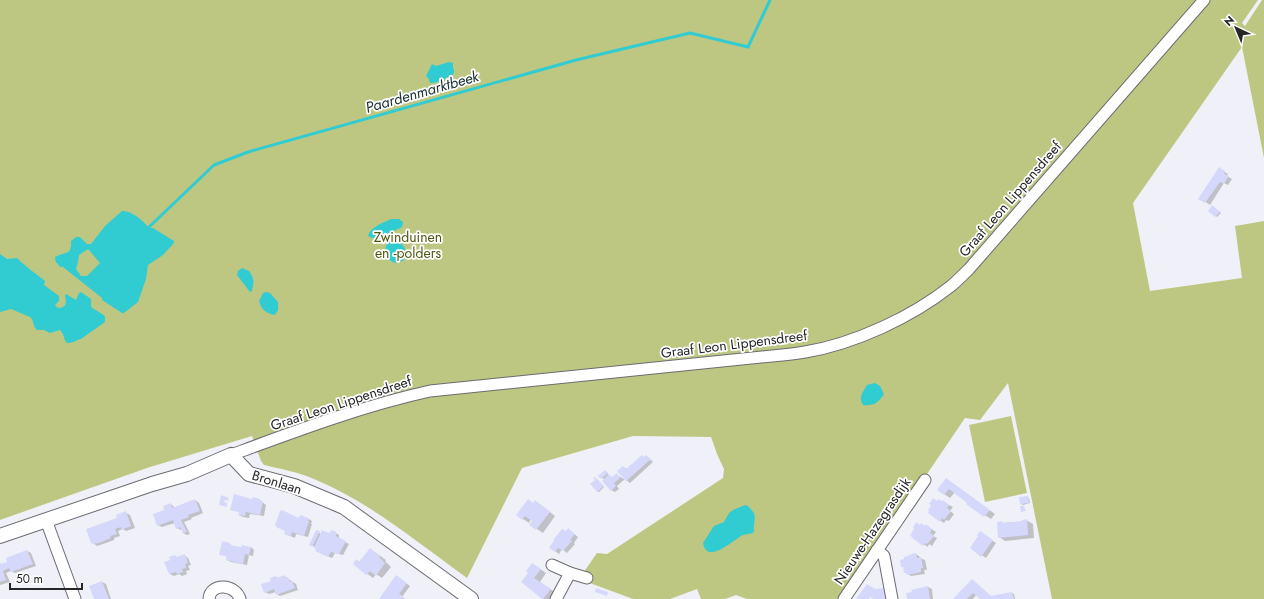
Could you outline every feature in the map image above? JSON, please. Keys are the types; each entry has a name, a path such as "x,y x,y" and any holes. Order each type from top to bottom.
{"street":[{"name":"Graaf Leon Lippensdreef","path":"231,455 361,409 390,400 430,391 779,356 806,352 870,333 930,300 952,286 969,269 1204,0"},
{"path":"0,536 152,484 187,474 231,455"},
{"name":"Bronlaan","path":"231,455 249,474 294,486 344,507 471,599"},
{"name":"Nieuwe-Hazegrasdijk","path":"844,599 925,480"},
{"path":"46,520 75,599"},
{"path":"877,550 884,556 892,599"},
{"path":"552,565 570,573 588,578"},
{"path":"556,599 570,573"},
{"path":"209,599 213,590 221,587 227,587 234,590 239,595 240,599"}],"green space":[{"name":"Zwinduinen en -polders","path":"0,0 1258,0 1242,23 1245,26 1262,0 1264,0 1264,158 1242,47 1133,203 1150,291 1242,278 1235,226 1264,221 1264,599 1052,599 1008,383 980,420 965,418 838,599 747,599 736,595 725,599 701,599 697,589 670,599 633,599 579,579 597,553 607,554 723,478 724,469 711,437 633,436 522,468 467,578 393,524 355,499 335,488 308,477 264,465 261,461 252,436 147,468 0,520"},
{"path":"1011,416 1027,493 985,502 969,425"}],"water":[{"path":"449,62 453,63 454,70 454,73 450,78 447,77 439,82 430,83 426,76 432,64 436,66"},
{"path":"122,211 126,211 137,217 149,228 153,228 174,241 174,243 163,255 148,265 146,279 138,302 124,313 102,300 102,298 56,263 55,257 69,251 71,241 76,237 80,237 87,244 91,244 105,226","holes":["88,249 100,263 87,276 81,276 76,269 79,255"]},
{"path":"391,219 399,219 403,222 402,227 376,238 368,236 371,230"},
{"path":"390,240 400,241 405,249 406,257 403,261 395,263 386,258 385,249"},
{"path":"0,254 7,259 17,258 45,281 44,285 59,296 59,301 55,305 58,308 65,305 66,294 76,300 81,292 91,299 91,307 105,316 105,322 81,339 67,343 60,330 50,333 44,330 37,330 30,317 11,309 0,312"},
{"path":"242,268 249,271 253,279 254,283 252,291 250,292 237,275 238,271"},
{"path":"263,293 270,293 278,302 278,310 275,315 266,312 260,304 259,301"},
{"path":"875,383 880,386 884,394 880,400 875,403 863,405 861,397 863,392 867,385"},
{"path":"745,505 748,506 755,516 753,533 743,535 715,552 710,552 705,549 703,543 714,526 724,522 729,513 733,510"}],"building":[{"path":"1219,167 1225,171 1224,173 1228,177 1224,184 1220,182 1205,203 1198,199"},
{"path":"1212,205 1220,212 1215,217 1208,211"},
{"path":"642,455 644,457 646,455 653,461 652,462 650,460 626,481 617,471 623,466 626,469"},
{"path":"605,470 608,473 601,479 598,476"},
{"path":"617,473 620,478 614,483 616,486 611,491 602,481 609,474 612,477"},
{"path":"595,477 604,486 597,492 590,484 595,480 593,478"},
{"path":"946,478 990,510 984,517 949,489 944,495 937,490"},
{"path":"234,494 252,499 253,497 260,499 260,501 263,502 260,515 246,512 245,516 238,515 239,512 230,510"},
{"path":"221,495 229,498 228,501 225,500 224,502 227,503 227,507 219,505"},
{"path":"1028,496 1029,503 1020,504 1019,497"},
{"path":"933,498 937,501 938,499 943,500 949,505 947,508 951,511 944,520 942,518 940,522 928,513 931,505 929,504"},
{"path":"195,499 200,511 188,515 189,517 181,520 187,532 183,533 180,527 176,529 173,520 157,526 153,514 164,510 163,506 171,503 172,508"},
{"path":"528,499 533,503 535,500 550,512 536,530 529,525 532,521 525,516 522,520 516,515"},
{"path":"1020,506 1024,506 1026,511 1021,512"},
{"path":"282,510 299,518 300,515 309,518 304,536 292,532 291,536 284,534 285,531 276,527 275,525 280,511"},
{"path":"126,511 131,526 121,530 121,527 115,529 117,534 110,536 111,538 99,543 91,543 86,529 117,518 116,515"},
{"path":"1027,519 1028,535 998,538 997,522 1022,521"},
{"path":"916,522 925,526 926,524 932,529 930,533 934,536 927,544 925,543 923,546 910,535"},
{"path":"568,528 575,534 570,540 572,541 563,551 558,548 555,552 549,548 553,540 562,529 566,531"},
{"path":"316,530 320,531 312,547 309,545"},
{"path":"322,530 329,533 332,530 336,532 336,536 346,541 339,554 331,552 328,557 315,551 316,549 314,548"},
{"path":"980,531 993,540 981,557 970,548"},
{"path":"222,541 230,543 230,545 251,547 249,555 245,554 243,564 226,560 227,556 219,555"},
{"path":"370,548 380,556 379,557 385,563 376,576 370,571 366,575 353,564 356,559 359,562"},
{"path":"27,550 33,564 11,572 9,568 3,571 6,580 0,582 0,564 7,562 6,558"},
{"path":"916,553 917,558 921,557 923,568 921,568 921,572 907,575 904,573 903,567 901,567 900,560 904,559 904,557 908,555"},
{"path":"185,554 188,563 185,564 186,568 182,569 183,572 169,574 164,562 170,560 169,557 175,555 176,557"},
{"path":"532,563 541,569 534,578 551,589 543,599 521,582 528,573 526,571"},
{"path":"284,575 285,578 288,577 290,582 292,581 295,588 276,595 274,589 264,593 261,584 271,581 270,578 276,576 277,578"},
{"path":"396,575 407,583 399,594 404,597 402,599 379,599"},
{"path":"972,579 991,596 1012,592 1014,599 980,599 973,593 967,599 953,599"},
{"path":"102,581 109,599 94,599 89,586"},
{"path":"867,584 875,589 885,588 887,599 873,599 870,597 869,599 856,599"},
{"path":"928,586 930,599 907,599 906,593 912,592 911,590"},
{"path":"596,588 608,592 607,596 595,592"}],"waterway":[{"name":"Paardenmarktbeek","path":"147,229 214,165 248,152 576,60 690,33 748,47 770,0"}]}
